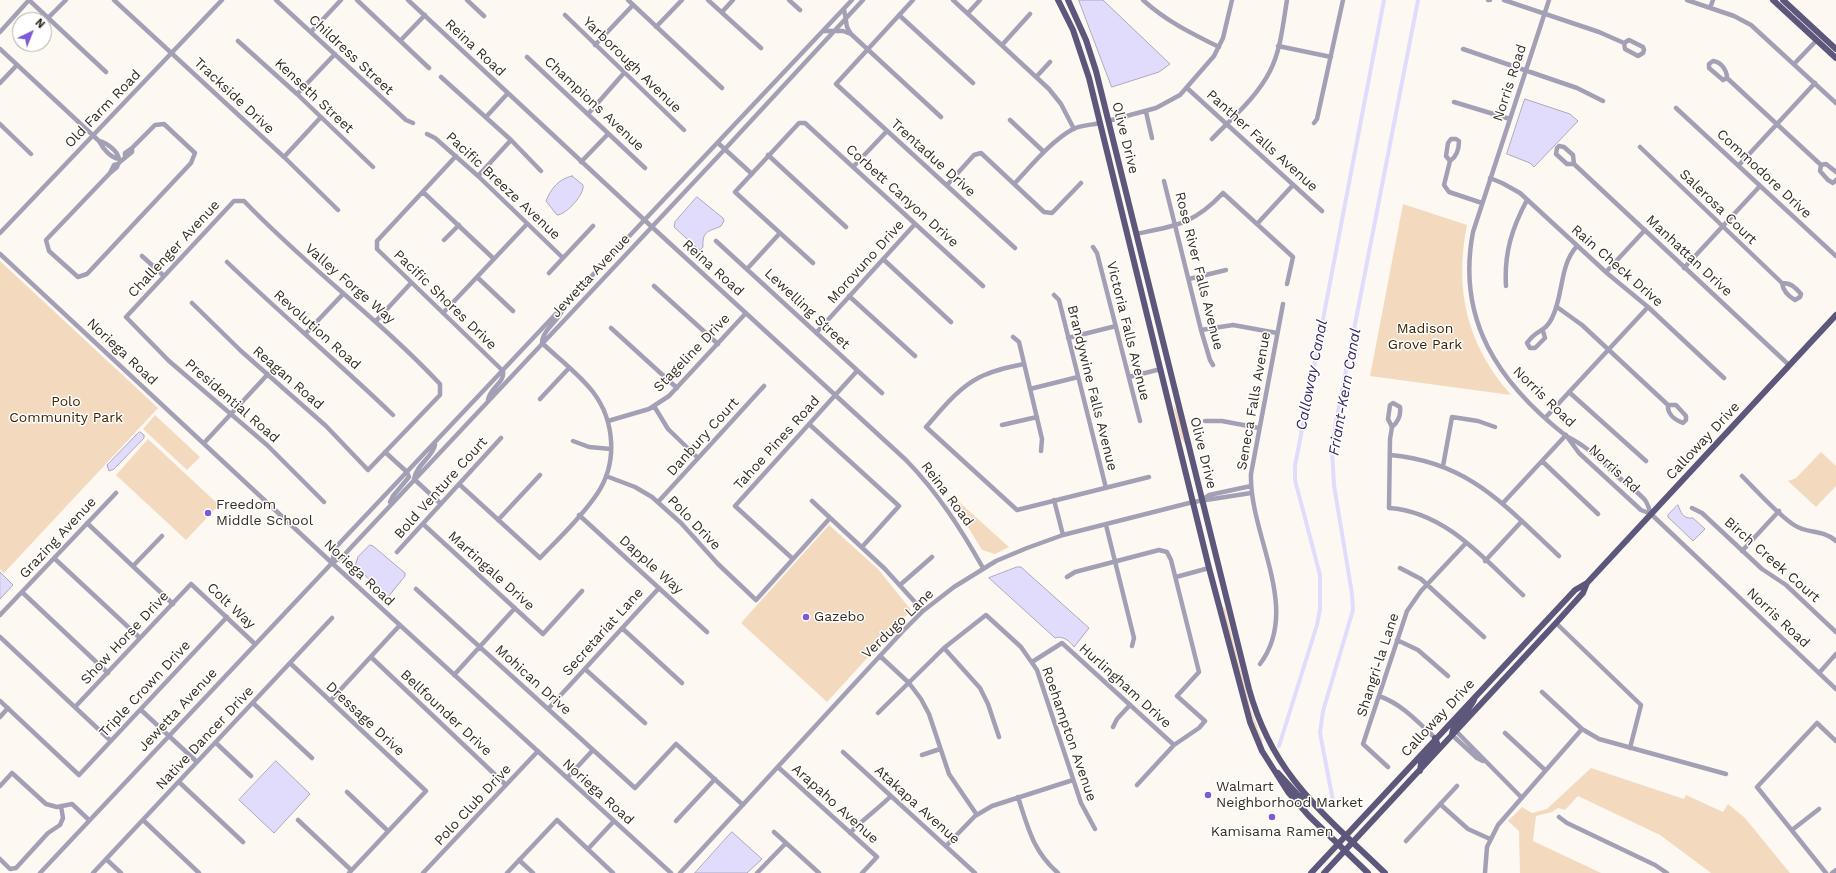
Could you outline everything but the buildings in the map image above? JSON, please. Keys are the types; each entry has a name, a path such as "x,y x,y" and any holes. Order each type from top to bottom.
{"main road":[{"name":"Olive Drive","path":"1058,0 1070,24 1084,61 1093,92 1209,568 1246,709 1262,752 1274,772 1300,807 1368,873"},
{"name":"Olive Drive","path":"1068,0 1090,52 1252,702 1263,732 1285,770 1309,800 1384,873"},
{"path":"1773,0 1788,9 1836,50"},
{"path":"1783,0 1788,9 1816,41 1836,58"},
{"path":"1070,24 1075,26 1090,52"},
{"path":"1816,41 1823,40 1836,50"},
{"path":"1093,92 1104,118 1108,121"},
{"path":"1100,123 1106,126 1116,153"},
{"path":"1120,204 1130,226 1136,234"},
{"name":"Calloway Drive","path":"1311,873 1337,843 1575,590 1587,583 1836,315"},
{"path":"1161,369 1165,372 1172,393 1176,396"},
{"path":"1209,568 1215,573 1221,591 1227,601"},
{"name":"Calloway Drive","path":"1324,873 1556,623 1583,593 1587,583"},
{"path":"1556,623 1557,616 1573,598 1575,590"},
{"path":"1454,733 1454,726 1473,705 1476,696"},
{"path":"1420,771 1421,763 1437,744 1435,738"},
{"path":"1274,772 1282,777 1298,795 1309,800"}],"street":[{"path":"0,32 29,0 42,12"},
{"path":"52,14 66,0"},
{"name":"Trackside Drive","path":"114,0 284,157 338,210"},
{"name":"Old Farm Road","path":"0,233 222,0"},
{"name":"Childress Street","path":"276,0 406,120 413,123"},
{"path":"311,32 341,0"},
{"path":"357,0 429,68"},
{"name":"Reina Road","path":"408,0 581,162 906,460 927,483 953,517 983,568"},
{"path":"467,0 484,16"},
{"path":"628,0 722,88"},
{"path":"656,27 682,0"},
{"path":"708,0 761,48"},
{"path":"722,12 733,0"},
{"path":"789,0 800,10"},
{"name":"Jewetta Avenue","path":"332,563 335,548 436,443 852,0"},
{"name":"Jewetta Avenue","path":"40,873 332,563 343,556 863,0"},
{"path":"867,50 913,0"},
{"path":"953,0 1037,76 1061,104 1074,129"},
{"path":"968,13 980,0"},
{"path":"1143,0 1156,12 1176,26 1219,47"},
{"path":"1108,121 1146,112 1174,100 1187,88 1206,66 1219,47 1223,38 1232,0"},
{"path":"1212,139 1265,80 1273,64 1278,46 1287,0"},
{"path":"1314,123 1317,119 1343,0"},
{"path":"1504,0 1599,32 1624,43"},
{"name":"Norris Road","path":"1549,0 1473,232 1469,263 1471,293 1477,322 1488,348 1502,371 1518,391 1566,435 1584,446 1645,501 1651,514 1836,689"},
{"path":"1687,0 1734,16 1751,25 1836,102"},
{"path":"1710,8 1713,0"},
{"path":"595,45 633,5"},
{"path":"844,9 845,20 851,34 941,117"},
{"path":"1002,45 1030,14"},
{"name":"Yarborough Avenue","path":"565,15 684,130"},
{"path":"899,15 973,83"},
{"path":"400,41 425,16"},
{"path":"52,22 106,72"},
{"path":"824,31 835,31 851,34"},
{"path":"1794,64 1816,41"},
{"name":"Kenseth Street","path":"238,42 297,94 373,167"},
{"path":"1278,46 1331,57"},
{"path":"0,49 99,141 101,146 119,161"},
{"path":"1463,49 1577,88 1603,101"},
{"name":"Trentadue Drive","path":"867,50 836,84 1015,248"},
{"path":"297,94 335,54"},
{"name":"Champions Avenue","path":"527,57 645,168"},
{"path":"1037,76 1050,62"},
{"path":"0,83 17,65"},
{"path":"588,114 624,73"},
{"path":"441,77 511,140 541,171"},
{"path":"1727,78 1821,165 1826,164 1836,172"},
{"path":"1738,166 1815,83"},
{"name":"Panther Falls Avenue","path":"1187,88 1322,211"},
{"path":"486,117 508,93"},
{"path":"1454,102 1510,119"},
{"name":"Commodore Drive","path":"1676,108 1836,256"},
{"path":"1146,112 1152,138"},
{"path":"284,157 321,117"},
{"path":"1010,120 1044,152"},
{"name":"Corbett Canyon Drive","path":"768,155 800,123 805,123 983,286"},
{"path":"1014,184 1044,152 1074,129 1100,123"},
{"path":"0,124 31,154"},
{"path":"164,124 194,152 191,163 87,274 78,277 49,251 46,240 110,173 114,165 119,161 132,152 132,148 155,125 164,124"},
{"path":"853,167 887,131"},
{"name":"Pacific Breeze Avenue","path":"427,134 435,138 478,176 562,257"},
{"path":"581,162 608,134"},
{"path":"478,176 511,140"},
{"path":"718,143 727,147 734,157 752,174"},
{"name":"Manhattan Drive","path":"1574,164 1567,164 1560,159 1556,154 1559,146 1564,147 1573,155 1574,164 1789,365"},
{"name":"Salerosa Court","path":"1640,147 1691,194 1722,227 1782,283"},
{"path":"947,185 974,155 981,153 1044,212 1052,213 1081,183"},
{"path":"813,263 735,192 768,155 846,226"},
{"path":"456,156 423,192 494,259"},
{"path":"1450,161 1444,185 1449,192 1482,203"},
{"path":"1821,165 1820,171 1828,180 1833,182 1836,180"},
{"name":"Rain Check Drive","path":"1490,178 1512,188 1527,200 1606,272 1648,307 1724,378"},
{"name":"Rose River Falls Avenue","path":"1164,181 1201,330 1210,360 1213,365"},
{"path":"1257,224 1293,185"},
{"path":"1684,268 1760,186"},
{"name":"Pacific Shores Drive","path":"423,192 377,241 377,249 503,371"},
{"path":"1136,234 1175,226 1200,214 1223,193 1293,257 1287,284"},
{"path":"1506,286 1505,265 1508,244 1514,225 1527,200"},
{"name":"Challenger Avenue","path":"126,317 234,201 239,201"},
{"name":"Valley Forge Way","path":"239,201 244,201 266,224 343,294 376,321 416,358 440,384 440,395 385,452"},
{"path":"443,313 527,224"},
{"name":"Morovuno Drive","path":"816,333 916,224"},
{"path":"444,240 459,225"},
{"path":"549,273 562,257 593,226"},
{"path":"1606,272 1645,230"},
{"path":"747,270 780,233"},
{"name":"Lewelling Street","path":"716,241 882,393"},
{"path":"1543,331 1548,326 1558,307 1565,265 1577,246"},
{"name":"Victoria Falls Avenue","path":"1093,247 1097,253 1140,421"},
{"name":"Noriega Road","path":"0,254 400,626 671,873"},
{"path":"142,256 164,276"},
{"path":"883,259 951,322"},
{"name":"Revolution Road","path":"227,262 269,302 306,333 393,415"},
{"path":"1189,279 1226,270"},
{"path":"477,277 513,311"},
{"path":"376,321 411,283"},
{"path":"654,286 718,344"},
{"path":"306,333 343,294"},
{"name":"Brandywine Falls Avenue","path":"1054,295 1059,300 1106,488"},
{"path":"849,296 916,356"},
{"name":"Reagan Road","path":"192,303 225,335 326,426 368,470 385,452"},
{"name":"Seneca Falls Avenue","path":"1260,664 1265,657 1275,628 1276,602 1251,493 1252,466 1283,304"},
{"path":"1558,307 1582,325 1668,405"},
{"path":"1546,417 1648,307"},
{"path":"459,484 540,558 597,494 606,476 612,449 608,421 597,397 585,383 542,343 544,335 559,318 563,308"},
{"name":"Stageline Drive","path":"608,421 641,412 654,406 677,388 746,313"},
{"name":"Presidential Road","path":"126,317 169,360 283,461 324,502"},
{"path":"1068,338 1116,326"},
{"path":"1201,330 1233,326 1277,333"},
{"path":"611,328 677,388"},
{"path":"1013,337 1019,342 1042,439 1041,451"},
{"path":"1024,364 990,373 972,381 957,393 926,427 1016,510 1149,477"},
{"path":"540,399 569,368"},
{"path":"1129,377 1161,369"},
{"path":"488,400 489,394 502,379 503,371"},
{"name":"Tahoe Pines Road","path":"793,559 735,506 858,371"},
{"path":"204,443 268,374"},
{"path":"1030,389 1078,377"},
{"name":"Danbury Court","path":"658,502 764,386"},
{"path":"1569,392 1646,461"},
{"path":"654,406 668,429 698,458"},
{"path":"1002,425 1037,416"},
{"path":"1443,466 1452,417 1478,421 1495,427"},
{"path":"1205,421 1222,421 1259,428"},
{"path":"809,424 899,506 862,547"},
{"path":"1392,427 1389,508 1414,512 1436,521 1452,531 1486,560 1523,595"},
{"path":"1503,503 1566,435"},
{"name":"Norris Rd","path":"1566,435 1579,453 1641,510 1651,514"},
{"name":"Bold Venture Court","path":"397,552 500,438"},
{"path":"573,441 589,447 612,449"},
{"path":"436,443 433,453 416,471 414,479 441,504"},
{"path":"385,452 407,472 408,478 393,496 389,506"},
{"path":"1390,455 1416,458 1443,466 1469,478 1503,503 1559,556"},
{"path":"1542,462 1598,514"},
{"path":"498,520 540,475"},
{"name":"Polo Drive","path":"606,476 634,486 658,502 689,531 718,564 756,600 793,559"},
{"path":"1742,476 1794,525 1806,530 1823,532 1836,541"},
{"path":"1202,500 1209,495 1251,486"},
{"name":"Grazing Avenue","path":"0,615 116,493"},
{"path":"1202,500 1251,493"},
{"path":"1054,500 1063,535"},
{"name":"Verdugo Lane","path":"680,873 923,611 954,587 983,568 1027,548 1063,535 1202,500"},
{"path":"812,501 862,547 900,585 923,611"},
{"name":"Birch Creek Court","path":"1692,508 1702,513 1762,569 1786,584 1836,632"},
{"path":"1742,551 1779,511"},
{"name":"Dapple Way","path":"579,515 707,632"},
{"path":"793,559 830,518"},
{"path":"1486,560 1522,521"},
{"path":"87,523 173,604"},
{"name":"Martingale Drive","path":"423,524 543,634 582,591"},
{"path":"1106,524 1134,638 1132,646"},
{"path":"133,566 162,536"},
{"name":"Shangri-la Lane","path":"1388,767 1363,744 1407,611 1416,597 1466,543"},
{"path":"1067,578 1075,572 1159,550 1165,550 1170,555 1199,672 1177,696 1205,721 1199,728 1174,745 1137,785"},
{"path":"900,585 932,557"},
{"path":"54,558 140,638"},
{"path":"1176,577 1209,568"},
{"path":"1400,568 1413,574 1427,585 1484,637"},
{"name":"Show Horse Drive","path":"75,707 191,584"},
{"name":"Colt Way","path":"191,584 255,644"},
{"name":"Mohican Drive","path":"416,588 635,788 676,744 715,779"},
{"name":"Secretariat Lane","path":"548,709 659,588"},
{"path":"22,592 108,673"},
{"path":"454,675 515,608"},
{"name":"Roehampton Avenue","path":"944,648 986,615 1021,647 1041,678 1082,806 1095,829"},
{"name":"Triple Crown Drive","path":"8,708 79,775 227,618"},
{"name":"Native Dancer Drive","path":"93,873 332,618"},
{"path":"1556,623 1641,705 1630,748"},
{"path":"330,701 400,626"},
{"path":"622,628 682,683"},
{"path":"0,637 111,741"},
{"path":"1397,640 1418,650 1448,676"},
{"name":"Hurlingham Drive","path":"1032,662 1062,643 1174,745"},
{"path":"878,713 944,648 980,688 988,704 999,737"},
{"path":"1819,673 1836,654"},
{"path":"880,656 909,683 926,706 949,774 977,815"},
{"name":"Bellfounder Drive","path":"371,657 506,785"},
{"name":"Dressage Drive","path":"290,663 426,791 388,831"},
{"path":"585,669 645,724"},
{"path":"1542,692 1582,729 1599,739 1726,774"},
{"path":"1379,696 1403,708 1435,738"},
{"path":"0,700 8,708 0,717"},
{"path":"253,703 312,758"},
{"path":"1113,727 1117,719 1130,705"},
{"path":"140,710 197,762"},
{"path":"1826,873 1757,787 1817,723 1836,741"},
{"path":"1485,873 1486,856 1490,839 1498,825 1582,729"},
{"path":"1454,733 1476,758 1485,762 1522,798"},
{"path":"1505,733 1545,770"},
{"path":"216,743 251,776"},
{"path":"922,755 940,749"},
{"path":"567,778 592,750"},
{"name":"Polo Club Drive","path":"423,873 538,751"},
{"name":"Atakapa Avenue","path":"843,752 975,873"},
{"name":"Arapaho Avenue","path":"778,767 877,857 862,873"},
{"path":"0,786 12,773 42,802 52,806 72,804 90,820"},
{"path":"676,821 715,779 743,805"},
{"path":"946,846 977,815 992,806 1073,780"},
{"path":"179,782 243,842"},
{"path":"1406,841 1457,786"},
{"path":"298,820 350,872 388,831 347,792"},
{"path":"850,833 862,820 891,796"},
{"path":"1018,797 1034,844 1044,859 1058,873"},
{"path":"1440,804 1468,829 1490,839"},
{"path":"0,859 10,869 16,868 48,833 60,825 63,818 61,806"},
{"path":"1792,830 1819,809"},
{"path":"1560,817 1567,823 1655,865 1667,873"},
{"path":"143,820 199,873"},
{"path":"507,873 557,820 613,873"},
{"path":"588,849 614,821"},
{"path":"774,832 819,873"},
{"path":"757,873 786,843"},
{"path":"106,859 121,873"},
{"path":"519,860 533,873"},
{"path":"1832,873 1836,870"}],"green space":[{"name":"Madison Grove Park","path":"1403,204 1467,225 1463,249 1462,272 1468,316 1474,336 1484,356 1496,376 1511,395 1370,376"},
{"name":"Polo Community Park","path":"0,261 158,408 4,573 0,569"},
{"path":"1173,404 1177,411 1187,447 1181,438"},
{"path":"155,415 200,457 187,470 143,429"},
{"path":"148,439 219,505 186,540 116,475"},
{"path":"1821,452 1836,466 1836,486 1816,507 1788,481 1796,478"},
{"path":"949,496 956,502 958,501 1009,547 995,554 982,550"},
{"path":"829,525 878,569 911,610 827,702 741,623"},
{"path":"1222,605 1225,609 1251,710 1263,742 1262,743 1250,713"},
{"path":"1591,768 1684,799 1686,795 1723,812 1728,804 1745,818 1790,873 1711,873 1660,835 1578,796 1565,810 1558,808 1552,812 1536,816 1533,841 1601,873 1520,873 1519,831 1508,821 1522,807 1532,813 1547,809"}],"shaded area":[{"path":"1079,0 1103,0 1170,64 1159,72 1112,87"},
{"path":"1525,99 1570,114 1578,121 1534,167 1530,163 1507,154"},
{"path":"572,176 583,185 583,189 570,208 557,215 546,201 550,192 559,182"},
{"path":"697,197 723,218 724,221 721,226 705,234 703,247 700,250 674,227 675,222"},
{"path":"140,432 144,435 144,438 114,469 109,471 107,465"},
{"path":"1678,505 1684,516 1693,518 1705,529 1693,541 1668,517 1668,515"},
{"path":"370,545 405,573 405,576 388,597 355,566 358,557"},
{"path":"1017,567 1021,567 1089,628 1074,647 1066,639 1060,637 1055,638 989,578"},
{"path":"0,572 13,585 0,599"},
{"path":"276,761 310,794 274,833 239,800"},
{"path":"732,832 762,859 747,873 695,873"}],"waterway":[{"name":"Calloway Canal","path":"1279,746 1317,625 1320,609 1320,575 1295,480 1295,466 1384,0"},
{"name":"Friant-Kern Canal","path":"1334,806 1320,733 1323,711 1353,610 1352,594 1334,485 1332,451 1336,422 1418,0"}],"place":[{"name":"Freedom Middle School","path":"208,513"},
{"name":"Gazebo","path":"806,617"},
{"name":"Walmart Neighborhood Market","path":"1208,795"},
{"name":"Kamisama Ramen","path":"1272,817"}]}
